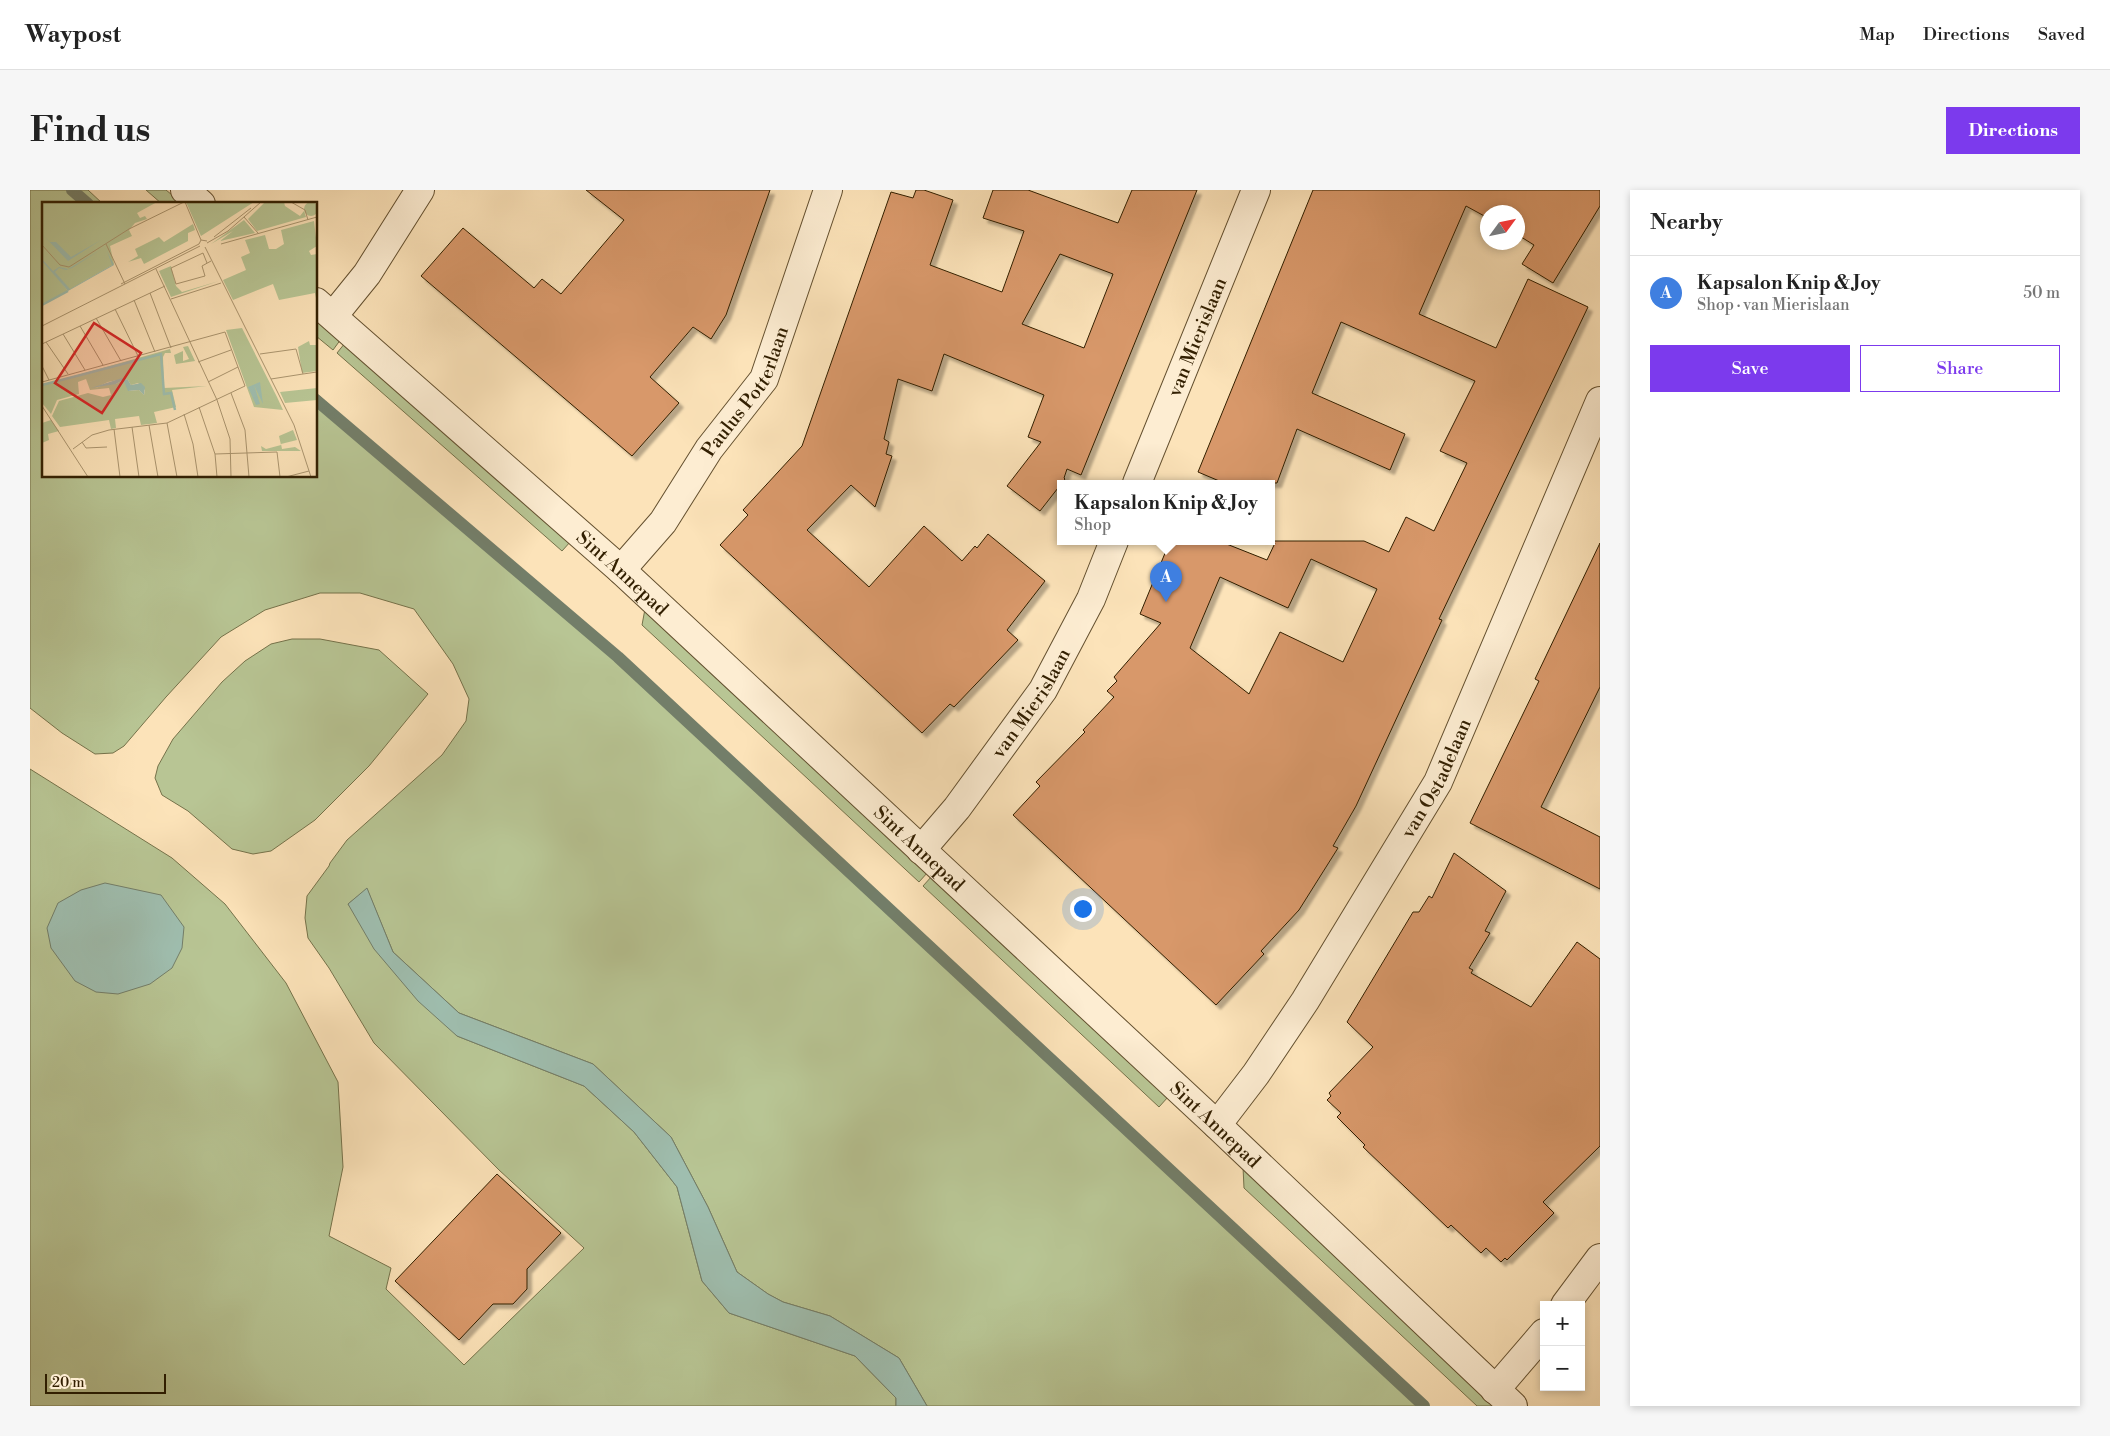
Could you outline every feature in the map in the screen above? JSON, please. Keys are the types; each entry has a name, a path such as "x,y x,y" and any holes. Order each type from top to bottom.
{"street":[{"path":"185,190 199,202"},
{"path":"325,309 367,274 420,190"},
{"name":"Paulus Potterlaan","path":"621,570 663,522 709,448 764,379 828,190"},
{"name":"van Mierislaan","path":"1138,480 1256,190"},
{"name":"Sint Annepad","path":"325,309 621,570 1217,1125 1504,1398"},
{"name":"van Ostadelaan","path":"1217,1125 1256,1074 1305,1001 1438,782 1600,401"},
{"name":"van Mierislaan","path":"921,850 957,808 1043,690 1091,599 1112,545"},
{"path":"1568,1301 1600,1258"},
{"path":"1504,1398 1540,1340"}],"green space":[{"path":"30,190 88,190 101,202 42,202 42,478 318,478 318,395 830,851 1420,1406 927,1406 899,1358 830,1316 783,1302 737,1272 708,1207 671,1137 593,1064 459,1013 393,952 367,889 348,904 457,1036 584,1086 634,1132 677,1187 702,1281 729,1313 855,1356 896,1398 896,1406 30,1406 30,769 172,858 225,904 286,983 338,1082 343,1167 329,1236 391,1268 386,1289 464,1365 584,1248 499,1170 374,1043 329,968 308,938 305,918 307,896 330,863 347,840 442,755 466,721 469,699 453,664 414,609 360,593 320,593 265,610 221,637 124,746 113,753 95,754 62,733 30,708"},
{"path":"146,190 166,190 181,202 160,202"},
{"path":"318,320 341,339 333,350 318,338"},
{"path":"345,343 571,541 562,551 337,353"},
{"path":"645,609 928,872 919,882 642,625"},
{"path":"292,639 320,639 379,650 428,694 369,766 315,820 271,851 253,854 232,849 188,811 162,795 155,778 158,766 173,739 222,682 245,661 271,644"},
{"path":"932,876 1168,1097 1159,1107 923,886"},
{"path":"1243,1167 1496,1406 1477,1406 1244,1188"}],"shaded area":[{"path":"105,883 161,895 184,927 182,948 172,968 150,984 118,994 96,992 75,981 51,948 47,928 58,903 81,890"},
{"path":"367,888 393,952 459,1013 593,1064 671,1137 708,1207 737,1272 783,1302 830,1316 899,1358 927,1406 896,1406 896,1398 855,1356 729,1313 702,1281 677,1187 634,1132 584,1086 457,1036 418,1001 374,949 348,904"}],"building":[{"path":"586,190 770,190 726,315 711,339 693,327 650,377 679,403 632,456 421,276 463,228 534,288 542,279 561,294 624,220"},
{"path":"916,190 924,190 953,200 930,265 1002,292 1024,231 983,218 993,190 1028,190 1118,223 1132,190 1197,190 1081,475 1067,469 1065,479 1057,480 1057,489 1040,511 1007,486 1041,442 1028,437 1044,395 944,354 932,391 898,379 884,439 889,442 886,454 892,456 875,507 851,485 807,530 869,587 924,526 962,561 975,546 977,548 988,534 1045,581 1007,630 1018,640 954,707 950,704 922,733 720,545 748,515 743,510 802,446 891,192 913,198","holes":["1060,254 1113,274 1084,348 1022,324"]},
{"path":"1313,190 1600,190 1600,206 1553,283 1522,264 1534,245 1525,239 1525,205 1480,205 1480,214 1466,206 1419,314 1496,348 1528,279 1588,307 1439,619 1442,620 1356,806 1333,846 1338,848 1299,910 1261,951 1264,954 1216,1005 1013,815 1040,786 1036,782 1085,732 1083,730 1114,697 1107,691 1117,681 1114,677 1161,623 1140,614 1168,545 1229,545 1267,560 1275,545 1275,541 1364,541 1389,552 1406,517 1434,531 1467,463 1440,451 1475,381 1341,322 1312,393 1405,434 1390,470 1297,429 1277,483 1275,483 1275,480 1217,480 1198,472","holes":["1311,559 1377,589 1343,662 1280,632 1249,694 1190,648 1220,577 1288,608"]},
{"path":"1600,543 1600,687 1541,807 1600,837 1600,889 1470,823 1539,681 1535,679"},
{"path":"1454,853 1506,891 1485,931 1490,933 1469,968 1473,970 1471,973 1531,1007 1577,942 1600,959 1600,1146 1543,1202 1554,1213 1507,1260 1505,1258 1501,1262 1486,1248 1481,1253 1451,1225 1448,1228 1363,1147 1365,1145 1337,1117 1341,1113 1327,1100 1331,1096 1329,1093 1373,1047 1347,1022 1413,912 1419,912 1429,896 1432,898"},
{"path":"497,1174 561,1233 527,1269 527,1289 513,1304 493,1304 459,1340 395,1281"}],"waterway":[{"path":"72,190 86,202"},
{"path":"318,402 618,657 1424,1406"}],"place":[{"name":"Kapsalon Knip & Joy","path":"1166,602"}]}
